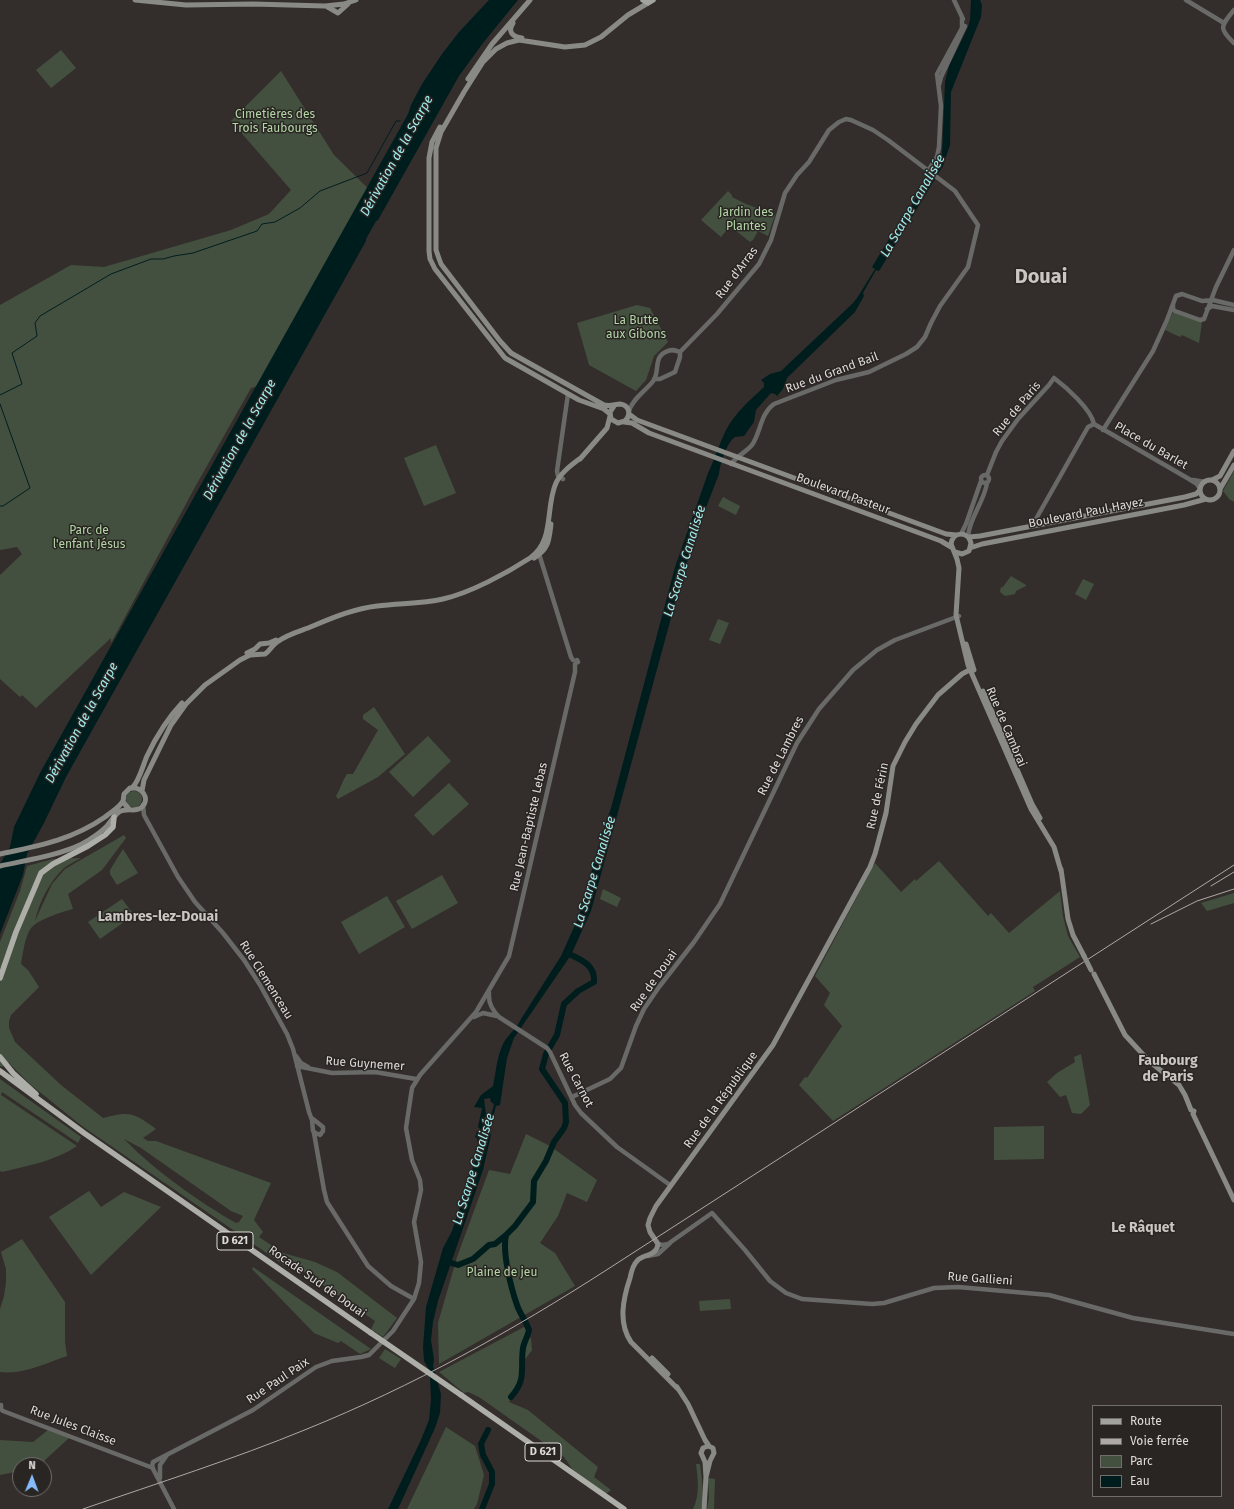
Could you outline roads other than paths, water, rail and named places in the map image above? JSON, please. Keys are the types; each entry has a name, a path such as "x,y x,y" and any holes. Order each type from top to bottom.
{"highway":[{"path":"0,978 16,932 41,873 53,864 88,846 105,835 112,829 114,817"},
{"path":"0,1057 20,1079 70,1122"},
{"name":"Rocade Sud de Douai","path":"0,1071 70,1122 83,1134"},
{"name":"Rocade Sud de Douai","path":"0,1074 83,1134 619,1509"},
{"name":"Rocade Sud de Douai","path":"460,1397 624,1509"}],"main road":[{"path":"136,0 191,5 253,4 325,6 344,4 355,0"},
{"path":"325,6 337,13 355,0"},
{"path":"530,0 506,27 478,64 449,110 431,145 429,160 429,256 437,271 503,357 509,362 568,394 586,403 603,408 610,415 613,421 618,423"},
{"path":"534,0 510,27 513,35 565,45 587,42 601,33 628,11 646,1"},
{"path":"599,438 618,423 624,422 628,418 629,412 625,406 604,405 511,353 441,264 436,250 436,159 438,141 441,132 464,92 487,58 501,46 516,40 568,47 588,44 601,38 646,1"},
{"path":"333,10 333,7 337,4"},
{"path":"337,4 342,7 341,11"},
{"path":"478,64 489,52 500,44 510,40 523,38"},
{"path":"1,854 60,840 81,832 112,812 123,801 125,792 132,788 136,783 152,745 176,709 209,679 234,660 257,648 260,644 269,643 343,614 360,609 381,605 427,603 459,595 481,586 538,553 546,538 552,495 561,478 599,438 607,427 611,409 617,405"},
{"name":"Boulevard Pasteur","path":"629,412 635,420 946,534 958,534"},
{"name":"Boulevard Pasteur","path":"624,422 632,423 647,432 728,463 934,538 951,547"},
{"path":"1234,451 1220,476 1205,482 1200,489 1202,496 1211,500 1216,498 1234,466"},
{"path":"1212,480 1218,484 1220,489"},
{"name":"Boulevard Paul Hayez","path":"968,537 1196,494 1200,489"},
{"name":"Boulevard Paul Hayez","path":"970,548 982,544 1184,505 1206,499"},
{"path":"958,534 968,537 971,542 970,548 965,553 959,554 955,552 951,547 952,541 958,534"},
{"name":"Rue de Cambrai","path":"955,552 959,568"},
{"name":"Rue de Cambrai","path":"965,553 959,568 958,584 960,595 958,617 972,669 1031,810 1054,847 1061,871 1068,919 1073,935 1092,972 1134,1045 1149,1061 1177,1084 1185,1095 1234,1200"},
{"path":"0,866 61,852 84,842 101,831 121,811 139,809 143,805 145,798 142,791 144,780 173,721 183,706 205,685 240,660 250,655 266,654 268,650 278,641 288,635"},
{"path":"264,644 267,645 268,650"},
{"path":"257,648 261,655"},
{"name":"Rue de Férin","path":"816,966 873,860 886,813 896,758 912,731 936,698 962,674 972,669"},
{"path":"132,788 137,788 142,791"},
{"path":"123,801 125,806 132,810"},
{"name":"Rue de la République","path":"658,1244 649,1228 649,1221 660,1199 771,1049 816,966"},
{"path":"658,1244 655,1252 642,1257 634,1264 623,1306 627,1335 631,1342 678,1389 690,1407 698,1427 709,1446 713,1448 714,1451 706,1477"},
{"path":"698,1427 706,1477 704,1509"},
{"path":"702,1449 709,1446"},
{"path":"704,1458 712,1458"}],"street":[{"path":"929,172 939,150 941,106 939,89 941,77 964,29 964,23 954,0"},
{"path":"1186,0 1224,23"},
{"path":"1234,10 1223,26 1224,34 1234,43"},
{"name":"Rue d'Arras","path":"680,352 717,314 759,264 771,240 784,195 809,162 833,125 841,121 851,120 873,130 929,172"},
{"name":"Rue du Grand Bail","path":"737,457 751,446 767,411 771,406 836,380 867,373 884,366 915,348 924,339 940,306 968,267 978,225 955,191 929,172"},
{"path":"1173,305 1173,309 1176,311 1200,320 1204,319 1216,287 1234,250"},
{"path":"1198,299 1209,297 1216,287"},
{"name":"Place du Barlet","path":"1103,430 1153,351 1169,316 1176,296 1182,294 1198,299"},
{"path":"1198,299 1234,305"},
{"path":"1209,308 1234,310"},
{"path":"1169,316 1171,312 1176,311"},
{"path":"629,412 631,405 637,397 654,379 657,362 660,356 670,350 680,352 680,357 675,372 654,379"},
{"name":"Rue de Paris","path":"986,475 1000,444 1018,419 1051,384 1054,378 1078,400 1091,416 1094,424"},
{"path":"561,478 557,472 568,394"},
{"path":"617,405 629,403 637,397"},
{"path":"1032,526 1088,427 1094,424"},
{"name":"Place du Barlet","path":"1094,424 1189,479 1197,484 1200,489"},
{"path":"728,463 737,457"},
{"path":"958,534 966,524 982,476 986,475 989,478 982,499 970,525 968,537"},
{"name":"Place du Barlet","path":"1189,479 1205,482"},
{"path":"981,481 983,483 987,483"},
{"name":"Rue Jean-Baptiste Lebas","path":"470,1020 481,1005 510,953 575,672 574,662 538,553"},
{"name":"Rue de Lambres","path":"720,904 797,743 819,709 853,670 873,652 895,640 958,617"},
{"name":"Rue Clemenceau","path":"143,805 144,814 169,863 190,895 234,946 252,971 287,1034 294,1051 312,1118 327,1202 366,1264 395,1289 414,1299"},
{"name":"Rue Clemenceau","path":"132,810 140,814 151,827"},
{"name":"Rue de Douai","path":"572,1097 610,1079 619,1070 644,1009 720,904"},
{"name":"Rue Jean-Baptiste Lebas","path":"489,1003 490,989"},
{"path":"416,1079 470,1020 490,1011 492,1008 489,1003 486,1002 481,1005 480,1011 485,1013"},
{"name":"Rue Carnot","path":"492,1008 499,1017"},
{"name":"Rue Carnot","path":"485,1013 499,1017 545,1046 550,1052 581,1114 612,1143 670,1185"},
{"path":"294,1051 298,1059 307,1067"},
{"name":"Rue Guynemer","path":"297,1065 335,1073 381,1073 416,1079"},
{"name":"Rue Guynemer","path":"300,1074 302,1070 307,1067"},
{"name":"Rue Paul Paix","path":"154,1461 253,1410 316,1367 332,1361 369,1355 394,1329 414,1299 418,1286 421,1264 414,1223 421,1196 421,1187 420,1180 412,1160 406,1130 412,1088 416,1079"},
{"path":"312,1118 323,1129 317,1142 317,1149"},
{"path":"320,1125 316,1125 314,1130 317,1135 321,1134"},
{"name":"Rue Gallieni","path":"672,1240 712,1212 770,1281 784,1292 799,1298 815,1301 874,1304 934,1288 958,1286 1046,1295 1132,1318 1234,1334"},
{"path":"658,1244 664,1245 672,1240"},
{"path":"642,1257 658,1254 672,1240"},
{"name":"Rue Jules Claisse","path":"1,1405 1,1409 3,1411 153,1468"},
{"name":"Rue Paul Paix","path":"160,1466 164,1458 170,1453"},
{"path":"161,1482 159,1462 154,1461 153,1468 174,1509"},
{"name":"Rue Jules Claisse","path":"142,1463 154,1461"},
{"path":"153,1468 157,1469 160,1466"}],"water":[{"name":"Dérivation de la Scarpe","path":"489,0 518,0 483,43 459,76 378,220 376,221 66,777 27,854 23,875 0,934 0,864 10,847 14,827 40,773 408,114 422,84 459,32"},
{"path":"971,0 980,0 982,5 981,17 951,92 950,145 943,166 906,227 901,223 942,154 945,82 949,66 968,27 970,20"},
{"path":"895,229 902,234 879,271 876,270 863,293 864,296 855,312 787,378 783,389 777,396 771,393 756,410 754,422 744,436 735,437 729,443 724,454 719,474 683,574 591,911 571,955 514,1038 507,1058 500,1105 496,1106 489,1132 491,1135 483,1170 438,1301 433,1322 431,1340 434,1359 433,1366 441,1394 440,1413 435,1428 398,1509 388,1509 429,1420 431,1399 430,1378 429,1370 424,1361 423,1347 426,1307 443,1248 452,1231 474,1164 478,1144 477,1138 475,1137 477,1131 479,1132 480,1129 478,1127 482,1108 474,1107 481,1095 493,1086 498,1058 504,1042 517,1025 561,956 579,916 602,834 611,808 675,567 708,473 730,424 743,407 764,387 764,383 761,380 770,374 781,371 852,304 875,269 872,267","holes":["490,1098 491,1102 494,1104 487,1131 482,1133 486,1114 484,1099"]}],"waterway":[{"path":"0,395 22,384 12,353 37,336 35,323 40,316 111,274 151,259 163,259 193,253 257,231 262,224 275,222 300,208 320,191 367,173 396,121 400,121"},
{"name":"La Scarpe Canalisée","path":"894,238 906,219"},
{"path":"0,404 30,488 3,506 0,506"},
{"path":"445,1261 458,1265 473,1259 489,1245 495,1244 515,1226 533,1202 534,1181 546,1161 554,1142 564,1128 566,1122 565,1103 542,1069 546,1054 557,1035 564,1004 578,991 594,982 594,976 590,967 586,963 567,953"},
{"path":"506,1235 505,1251 510,1280 518,1308 529,1330 523,1348 521,1379 516,1391 511,1397"},
{"path":"482,1509 492,1484 492,1472 483,1455 481,1444 488,1430"}],"railway":[{"path":"83,1509 224,1461 307,1429 385,1395 499,1336 608,1269 1234,865"},
{"path":"1211,886 1234,872"},
{"path":"1151,924 1197,901 1234,889"}],"district":[{"name":"Douai","path":"1041,277"},
{"name":"Lambres-lez-Douai","path":"158,917"},
{"name":"Faubourg de Paris","path":"1168,1070"},
{"name":"Le Râquet","path":"1143,1228"}],"park label":[{"name":"Cimetières des Trois Faubourgs","path":"275,122"},
{"name":"Jardin des Plantes","path":"746,220"},
{"name":"La Butte aux Gibons","path":"636,328"},
{"name":"Parc de l'enfant Jésus","path":"89,538"},
{"name":"Plaine de jeu","path":"502,1273"}]}
